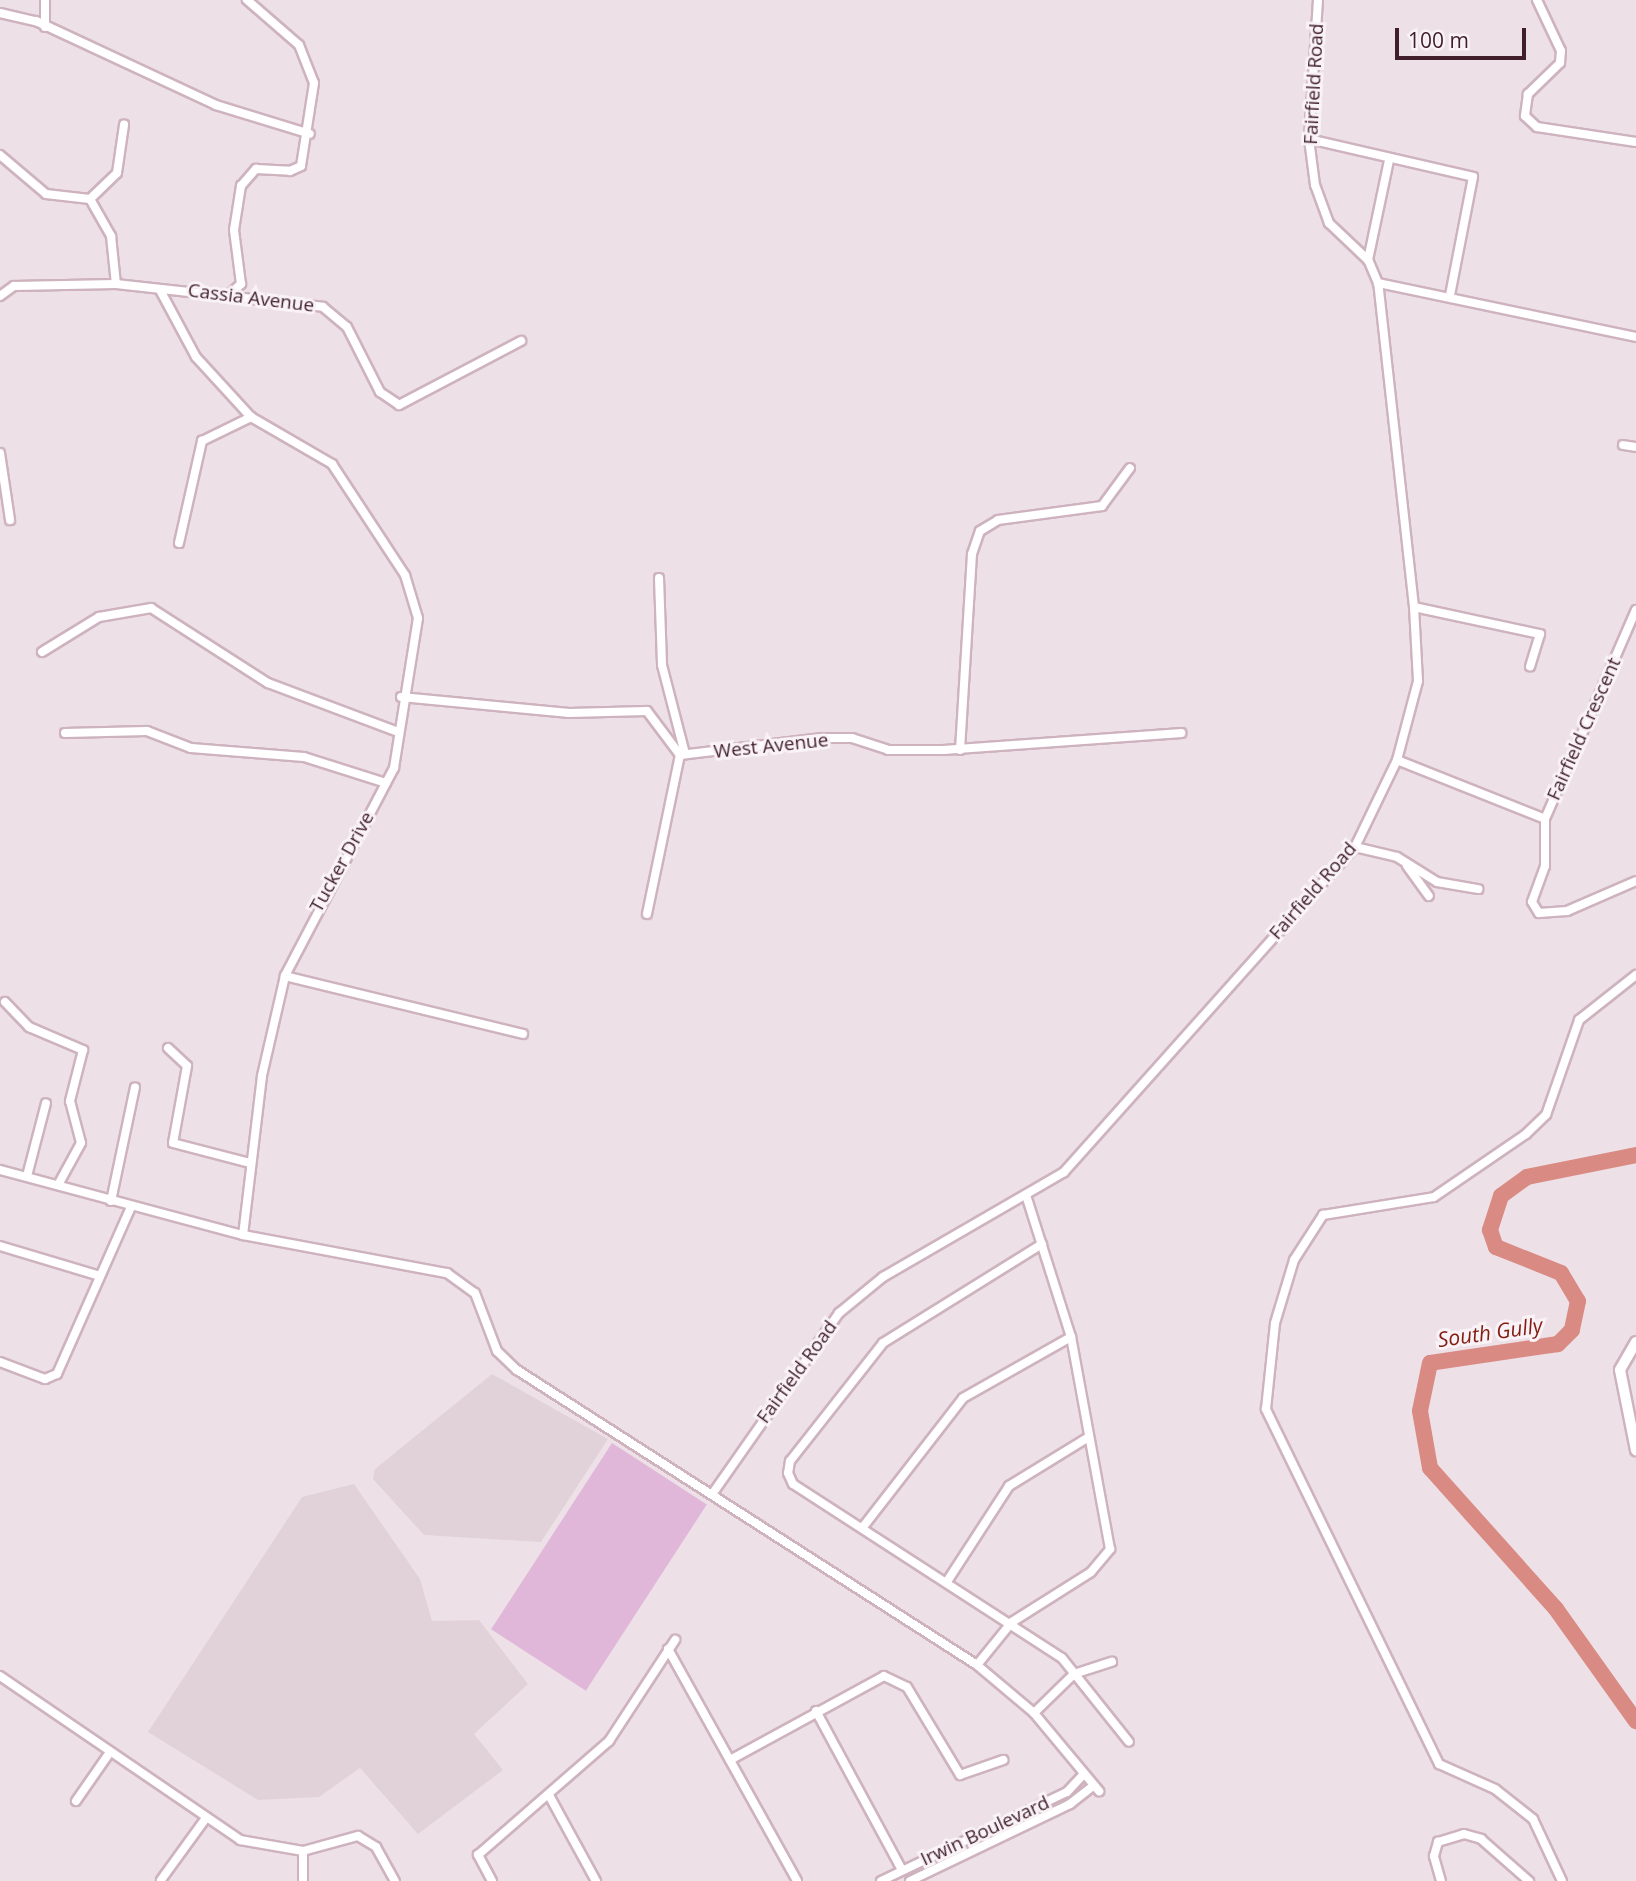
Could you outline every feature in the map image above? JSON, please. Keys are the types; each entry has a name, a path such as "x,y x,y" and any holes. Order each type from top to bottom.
{"main road":[{"path":"1636,1342 1620,1370 1636,1450"}],"street":[{"path":"45,0 45,27"},
{"path":"228,296 241,284 234,230 241,186 256,169 290,171 300,166 310,134 314,83 307,57 285,29 247,0"},
{"name":"Fairfield Road","path":"713,1493 839,1313 883,1278 1064,1172 1355,847 1397,760 1418,681 1414,607 1378,283 1368,260 1323,211 1309,139 1318,0"},
{"path":"1537,0 1561,51 1560,63 1528,94 1525,116 1537,127 1636,142"},
{"path":"0,13 45,27 216,105 310,134"},
{"path":"90,199 117,173 124,125"},
{"path":"1309,139 1389,160 1474,177 1450,295"},
{"path":"0,155 46,194 90,199"},
{"path":"1368,260 1389,160"},
{"path":"90,199 111,236 116,284"},
{"path":"1378,283 1450,295 1636,337"},
{"name":"Cassia Avenue","path":"0,296 14,286 116,284 281,299 337,315 380,392 400,405 521,341"},
{"name":"Tucker Drive","path":"160,290 195,357 251,417 332,464 405,575 415,603 417,632 401,697 386,783 285,976 270,1028 250,1163 243,1235"},
{"path":"179,542 202,441 251,417"},
{"path":"1623,445 1636,447"},
{"path":"0,453 10,520"},
{"path":"960,750 972,554 980,531 998,520 1102,506 1130,468"},
{"path":"648,914 682,755 662,664 659,578"},
{"path":"1414,607 1540,634 1530,666"},
{"path":"41,652 99,617 151,608 268,683 396,731"},
{"name":"Fairfield Crescent","path":"1397,760 1545,818 1636,610"},
{"path":"401,697 548,711 647,711 682,755"},
{"path":"65,733 147,731 191,748 304,757 386,783"},
{"name":"West Avenue","path":"682,755 822,738 852,738 888,750 960,750 1163,738 1181,733"},
{"path":"1545,818 1545,866 1532,902 1539,913 1566,911 1636,881"},
{"path":"1355,847 1397,857 1429,897"},
{"path":"1406,866 1437,882 1478,890"},
{"path":"1562,1881 1533,1819 1495,1789 1439,1764 1266,1409 1275,1323 1294,1260 1323,1215 1434,1197 1526,1134 1546,1115 1579,1020 1636,975"},
{"path":"285,976 523,1034"},
{"path":"5,1002 29,1027 83,1050 70,1101 81,1143 58,1185"},
{"path":"168,1048 187,1066 173,1143 250,1163"},
{"path":"111,1201 135,1087"},
{"path":"27,1176 46,1103"},
{"path":"0,1170 131,1208 243,1235 447,1273 475,1293 497,1351 517,1370 713,1493 977,1665 1034,1713 1083,1775"},
{"path":"977,1665 1012,1622 1091,1572 1110,1549 1087,1438 1071,1336 1026,1195"},
{"path":"0,1362 52,1378 131,1208"},
{"path":"1041,1244 883,1343 790,1461 793,1484 1012,1622 1074,1674 1129,1742"},
{"path":"0,1245 100,1276"},
{"path":"863,1527 963,1398 1071,1336"},
{"path":"948,1580 1009,1486 1087,1438"},
{"path":"492,1881 478,1855 550,1797 609,1741 675,1640"},
{"path":"668,1649 797,1881"},
{"path":"1034,1713 1074,1674 1112,1662"},
{"path":"0,1676 206,1818 251,1844 303,1851 365,1838 395,1881"},
{"path":"730,1760 884,1676 907,1687 960,1775 1003,1760"},
{"path":"816,1711 902,1870"},
{"path":"76,1801 110,1752"},
{"name":"Irwin Boulevard","path":"885,1880 1067,1792 1083,1775 1096,1788 910,1881"},
{"path":"550,1797 596,1881"},
{"path":"161,1880 206,1818"},
{"path":"990,1827 996,1838"},
{"path":"1441,1881 1434,1856 1438,1842 1451,1834 1481,1839 1529,1881"},
{"path":"303,1851 303,1881"}],"shaded area":[{"path":"492,1374 608,1439 541,1542 424,1535 373,1479 375,1469"},
{"path":"612,1443 707,1505 586,1691 491,1629"},
{"path":"354,1484 420,1579 432,1621 479,1620 528,1684 474,1734 503,1770 418,1834 360,1768 319,1797 258,1800 148,1732 302,1497"}],"waterway":[{"name":"South Gully","path":"1636,1155 1527,1177 1501,1196 1490,1230 1496,1247 1561,1273 1578,1301 1572,1330 1558,1344 1430,1363 1420,1411 1430,1468 1556,1609 1636,1721"}]}
